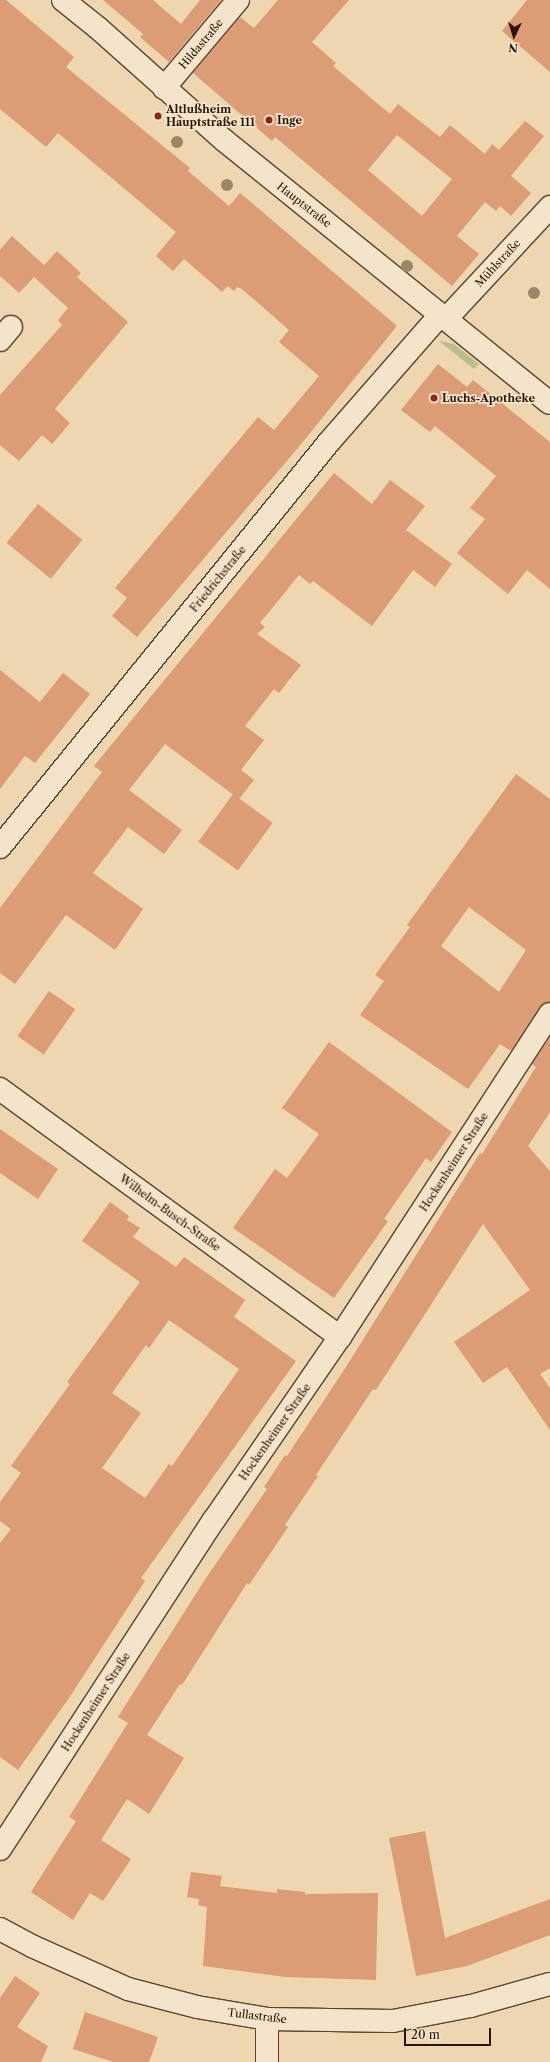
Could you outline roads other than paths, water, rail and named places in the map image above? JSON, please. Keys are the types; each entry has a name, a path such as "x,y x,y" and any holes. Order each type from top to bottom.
{"street":[{"name":"Hauptstraße","path":"63,0 98,28 241,155 550,403"},
{"name":"Hildastraße","path":"164,88 238,0"},
{"name":"Mühlstraße","path":"443,317 550,207"},
{"name":"Friedrichstraße","path":"0,847 329,442 443,317"},
{"name":"Hockenheimer Straße","path":"0,1850 214,1520 340,1337 550,1014"},
{"name":"Wilhelm-Busch-Straße","path":"0,1089 340,1337"},
{"name":"Tullastraße","path":"0,1929 34,1947 128,1989 197,2007 267,2020 393,2021 471,2006 550,1984"},
{"path":"267,2020 267,2062"}],"place":[{"name":"Altlußheim Hauptstraße 111","path":"158,116"},
{"name":"Inge","path":"269,120"},
{"name":"Luchs-Apotheke","path":"434,398"}]}
